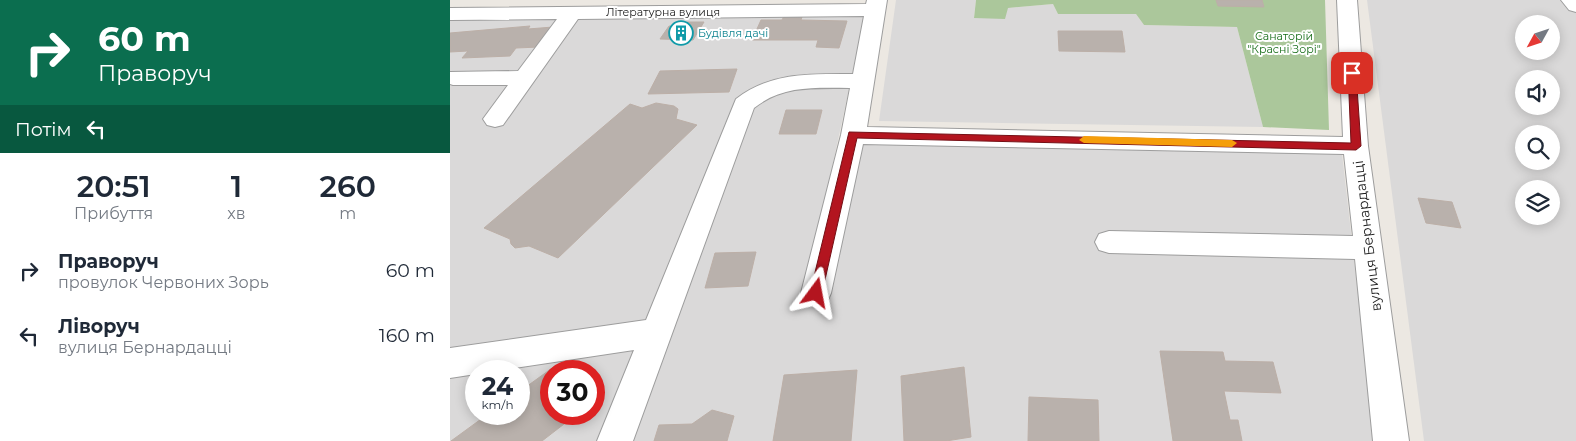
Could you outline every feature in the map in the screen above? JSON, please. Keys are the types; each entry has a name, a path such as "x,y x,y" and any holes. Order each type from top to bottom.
{"street":[{"name":"вулиця Бернардацці","path":"1347,0 1356,146 1391,441"},
{"path":"1572,0 1576,1"},
{"path":"1572,0 1576,6"},
{"path":"816,293 852,134 876,5"},
{"name":"Літературна вулиця","path":"450,14 748,6 876,5"},
{"path":"495,119 573,12"},
{"path":"453,78 525,78"},
{"path":"615,441 744,104 764,89 777,84 790,82 862,82"},
{"path":"852,134 1356,146"},
{"path":"1109,242 1368,248"},
{"path":"450,363 657,332"}],"shaded area":[{"path":"896,0 976,0 974,17 1007,8 1053,4 1058,14 1136,14 1144,25 1237,27 1263,127 879,121"},
{"path":"1367,0 1568,0 1576,11 1576,441 1424,441"},
{"path":"867,5 803,303 827,302 858,144 1342,154 1375,441 450,441 450,15"}],"green space":[{"name":"Санаторій \"Красні Зорі\"","path":"976,0 1325,0 1329,130 1263,127 1237,27 1144,25 1136,14 1058,14 1053,4 1008,8 1005,19 974,18"}],"building":[{"path":"1216,0 1262,0 1264,7 1218,6"},
{"path":"785,14 803,14 801,20 847,21 839,48 816,47 818,40 752,40 761,20 782,20"},
{"name":"Будівля дачі","path":"687,22 704,22 693,40 660,39 669,26 684,27"},
{"path":"530,26 528,29 553,27 539,47 516,48 510,56 462,58 468,51 450,52 450,33"},
{"path":"1058,31 1122,31 1125,52 1059,51"},
{"path":"737,69 729,92 648,94 660,71"},
{"path":"656,103 674,106 678,109 676,119 697,125 558,258 529,246 515,248 511,244 510,239 484,228 630,104 642,108"},
{"path":"786,110 822,110 816,134 779,134"},
{"path":"1418,198 1452,202 1461,228 1426,223"},
{"path":"756,252 748,286 705,288 715,253"},
{"path":"1160,351 1223,352 1225,361 1273,362 1281,393 1224,391 1230,420 1238,420 1242,441 1173,441"},
{"path":"964,367 971,437 946,441 904,441 901,376"},
{"path":"857,370 851,441 773,441 784,375"},
{"path":"540,377 540,425 563,425 542,441 451,441 473,425 530,425 530,384"},
{"path":"1029,397 1098,400 1099,441 1028,441"},
{"path":"712,410 734,416 727,441 654,441 659,425 692,424"}],"slow traffic":[{"path":"1084,140 1232,143"}],"place":[{"name":"Будівля дачі","path":"681,33"}],"route":[{"path":"816,293 852,134 1356,146 1352,73"}]}
